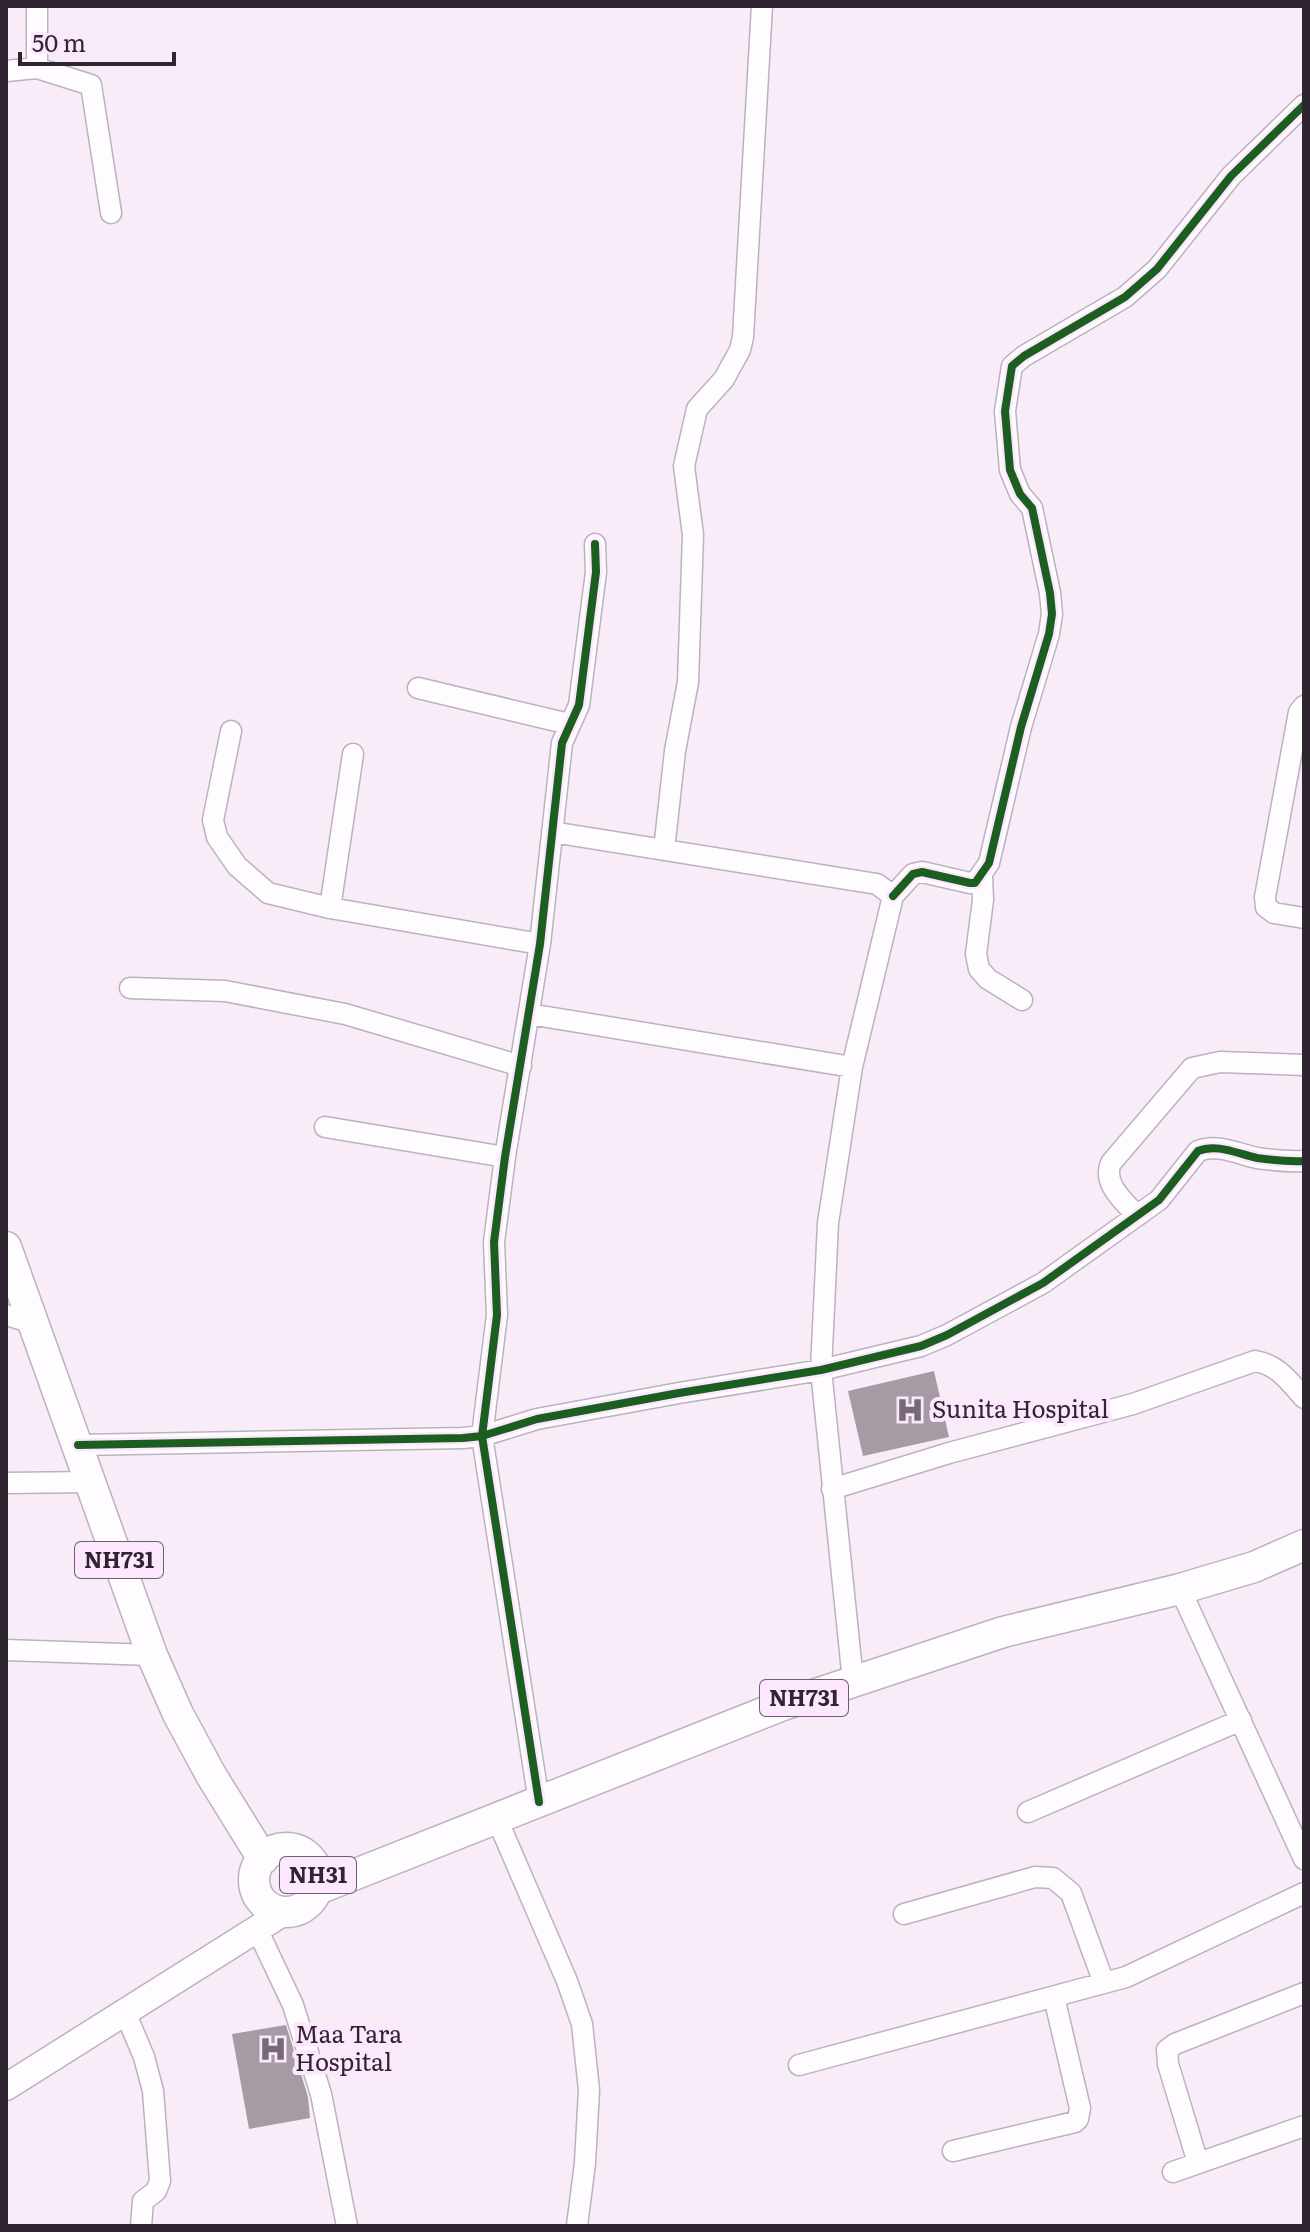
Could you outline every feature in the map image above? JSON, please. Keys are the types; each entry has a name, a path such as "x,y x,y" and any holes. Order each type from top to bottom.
{"highway":[{"name":"NH731","path":"6,1247 20,1319 78,1445 152,1655 178,1714 211,1775 263,1859"},
{"name":"NH731","path":"318,1889 783,1705 1003,1632 1180,1589 1254,1567 1304,1545"},
{"name":"NH31","path":"288,1848 302,1852 313,1862 318,1875 318,1889 310,1902 299,1910 284,1912 271,1908 260,1899 254,1885 255,1871 263,1859 274,1850 288,1848"}],"main road":[{"path":"10,2077 125,2012 284,1912"}],"street":[{"path":"37,6 37,68"},
{"path":"664,850 675,751 688,682 693,535 684,466 697,409 724,379 740,350 743,337 762,6"},
{"path":"6,71 37,68 91,85 111,213"},
{"path":"853,1681 821,1370 828,1223 852,1067 893,896 913,874 922,872 970,883 975,883 982,876 989,863 1021,727 1049,634 1052,614 1038,531 1032,508 1020,494 1010,470 1005,411 1012,366 1125,297 1146,278 1231,176 1304,105"},
{"path":"539,1802 482,1436 497,1315 493,1255 505,1157 540,944 562,743 579,705 596,572 595,544"},
{"path":"418,688 569,724"},
{"path":"1304,706 1299,712 1265,897 1266,907 1274,913 1304,918"},
{"path":"231,731 213,820 217,837 237,866 268,893 330,908 540,944"},
{"path":"330,908 353,754"},
{"path":"552,832 877,884 893,896"},
{"path":"982,876 983,900 976,954 979,969 988,979 1022,1000"},
{"path":"130,988 225,991 345,1014 521,1066"},
{"path":"529,1014 852,1067"},
{"path":"1137,1216 1109,1181 1107,1172 1111,1163 1192,1068 1220,1062 1304,1065"},
{"path":"325,1127 505,1157"},
{"path":"78,1445 482,1436 537,1419 821,1370 921,1346 1043,1283 1159,1200 1198,1151 1204,1148 1213,1147 1258,1158 1304,1161"},
{"path":"832,1489 949,1453 1133,1404 1255,1361 1267,1363 1278,1370 1304,1398"},
{"path":"6,1483 91,1482"},
{"path":"1180,1589 1304,1859"},
{"path":"6,1650 152,1655"},
{"path":"1028,1812 1241,1720"},
{"path":"497,1819 567,1981 582,2024 589,2090 585,2163 577,2226"},
{"path":"904,1914 1035,1877 1053,1878 1062,1882 1071,1893 1104,1983"},
{"path":"799,2065 1126,1977 1304,1893"},
{"path":"257,1929 293,2005 321,2094 347,2226"},
{"path":"1198,2163 1168,2064 1167,2050 1175,2044 1304,1993"},
{"path":"953,2151 1078,2119 1080,2108 1054,1997"},
{"path":"125,2012 144,2057 153,2091 160,2173 156,2191 143,2201 141,2226"},
{"path":"1173,2172 1304,2126"}],"building":[{"path":"934,1371 949,1437 863,1456 848,1391"},
{"path":"286,2025 308,2097 310,2118 249,2129 232,2034"}],"cycle path":[{"path":"893,896 913,874 922,872 975,883 989,863 1021,727 1049,634 1052,614 1050,593 1032,508 1020,494 1010,470 1005,411 1012,366 1125,297 1157,269 1231,176 1304,105"},
{"path":"539,1802 482,1436 497,1315 494,1242 540,944 562,743 579,705 596,572 595,544"},
{"path":"78,1445 463,1438 482,1436 537,1419 821,1370 921,1346 1043,1283 1159,1200 1198,1151 1220,1149 1257,1158 1304,1161"}],"place":[{"name":"Sunita Hospital","path":"910,1410"},
{"name":"Maa Tara Hospital","path":"273,2049"}]}
